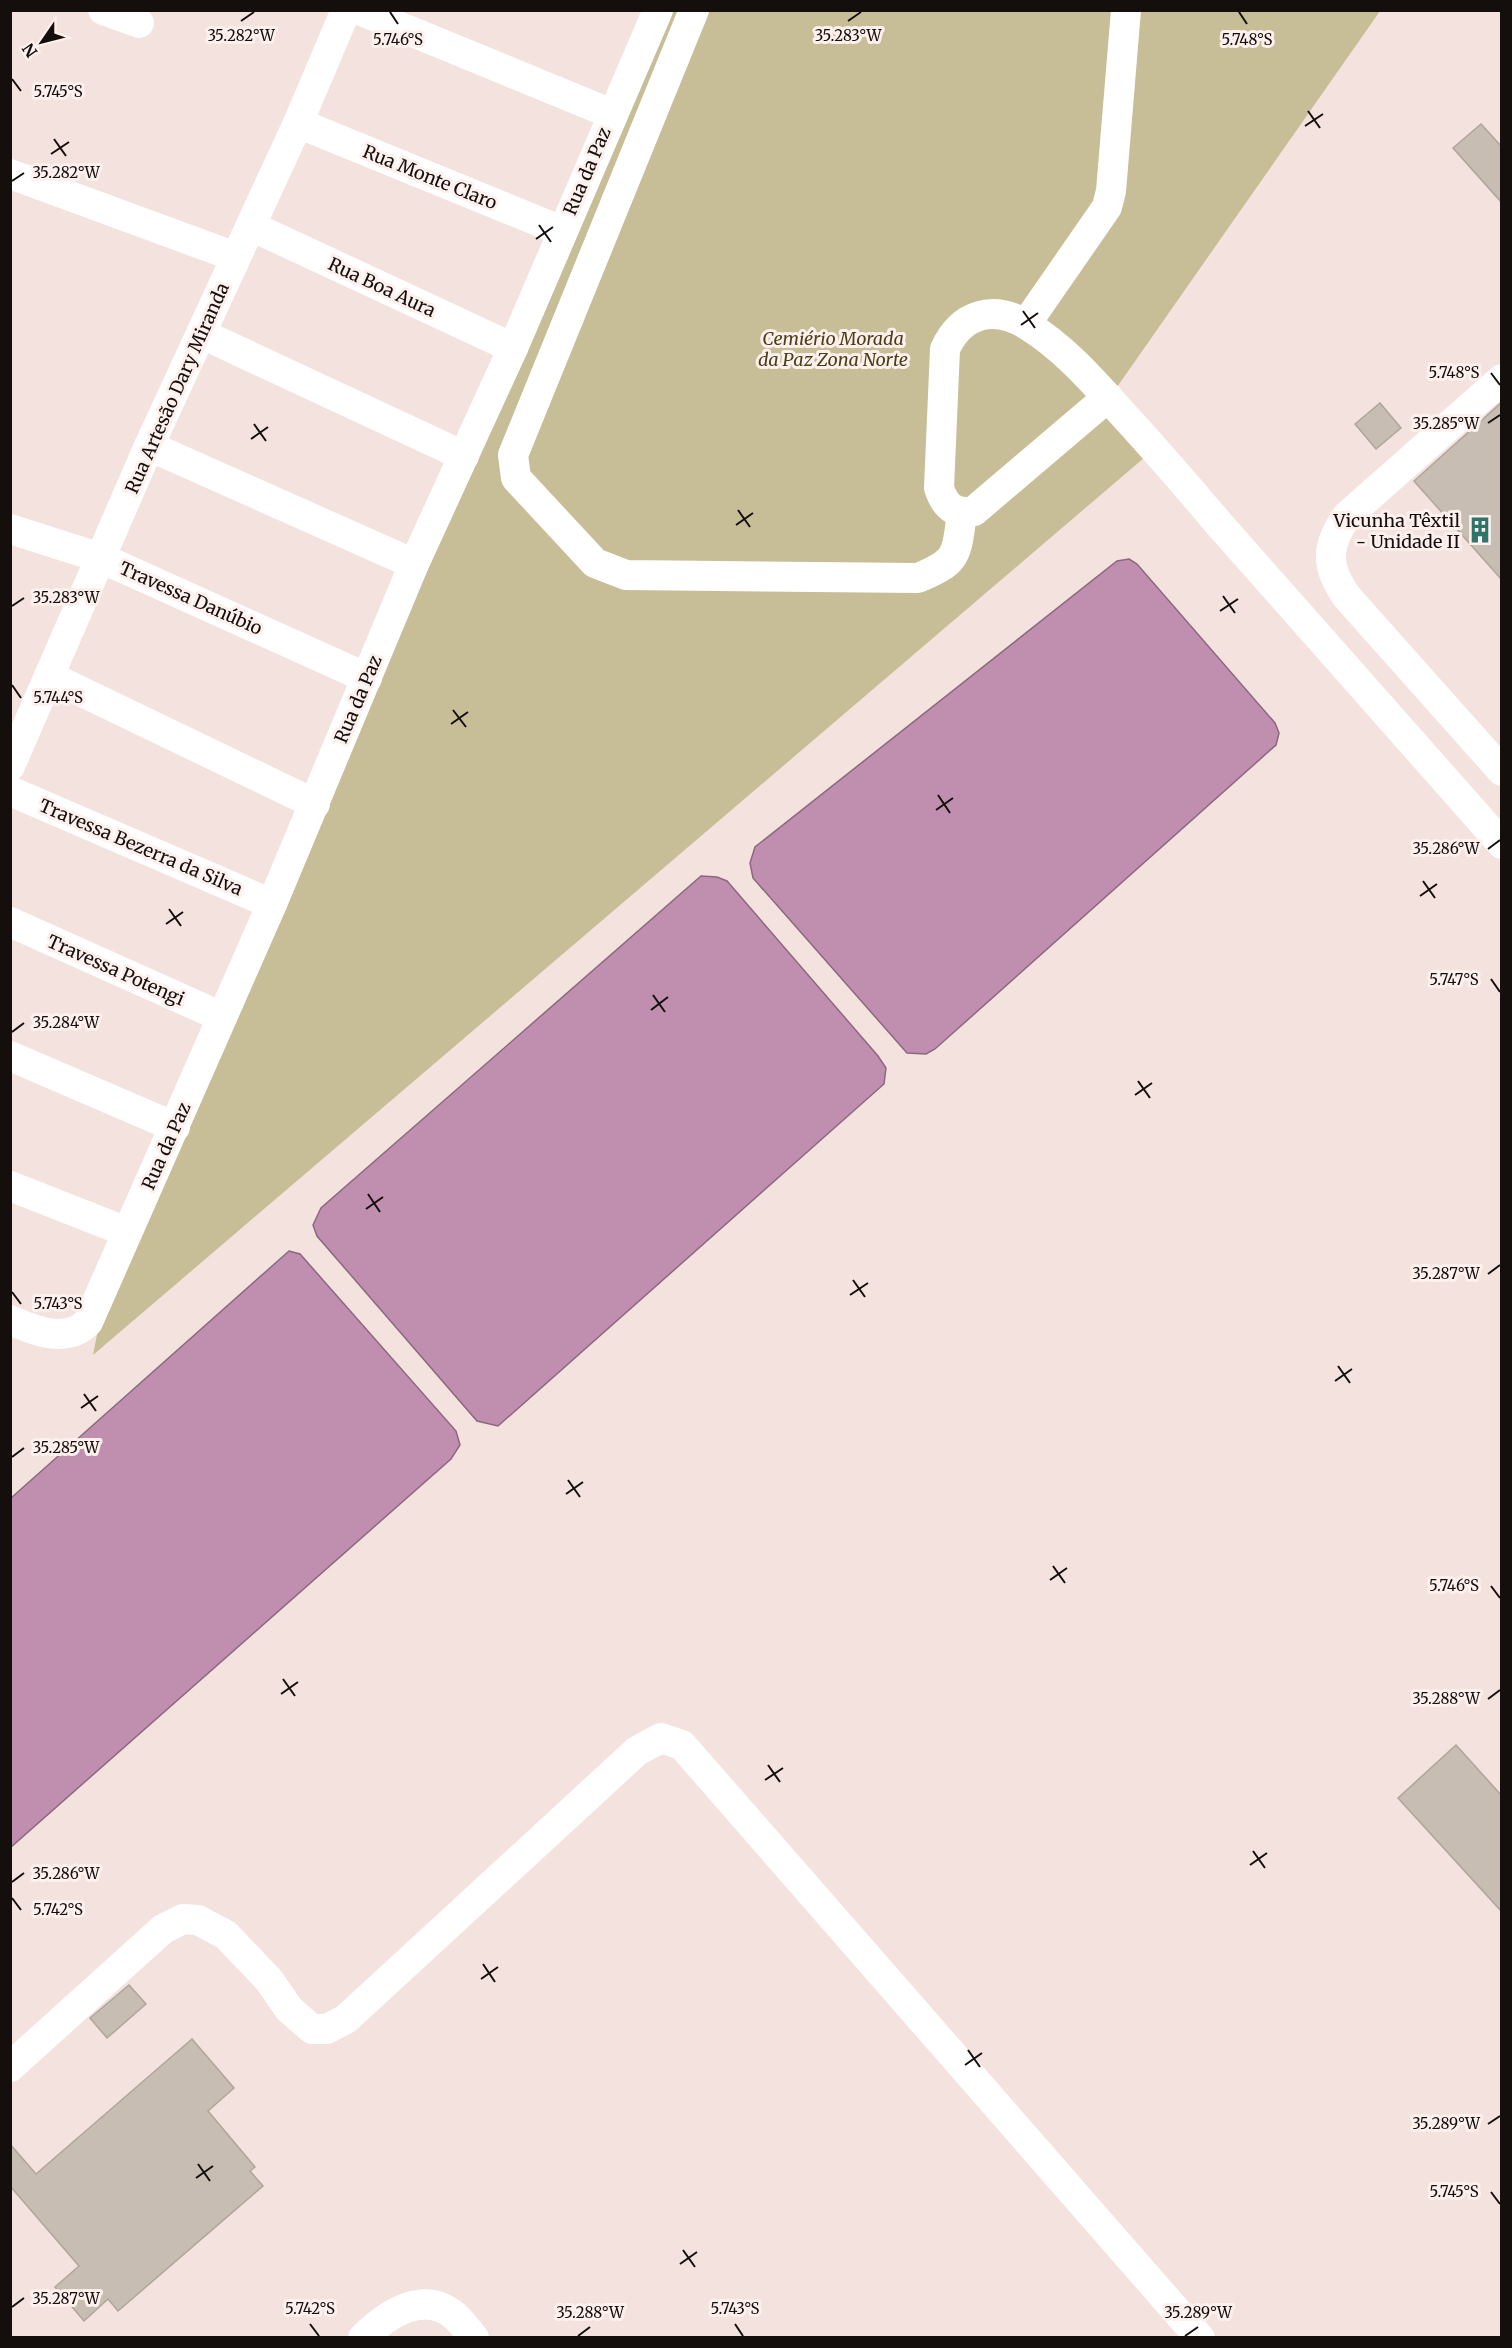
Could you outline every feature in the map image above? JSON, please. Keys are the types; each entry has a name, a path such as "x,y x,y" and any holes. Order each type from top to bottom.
{"street":[{"path":"103,10 139,23"},
{"name":"Rua Artesão Dary Miranda","path":"10,766 149,446 298,123 346,10"},
{"path":"359,10 612,114"},
{"name":"Rua da Paz","path":"16,1323 62,1335 81,1329 88,1322 272,904 414,564 513,348 658,10"},
{"path":"694,10 513,455 516,478 595,563 626,574 918,578 943,568 956,553 962,513"},
{"path":"1026,324 1107,207 1111,191 1126,10"},
{"name":"Rua Monte Claro","path":"298,123 562,231"},
{"path":"10,174 236,257"},
{"name":"Rua Boa Aura","path":"251,226 513,348"},
{"path":"1108,397 974,511 962,513 952,510 944,501 939,488 945,349 952,334 966,321 983,314 1004,315 1026,324 1072,360 1108,397 1502,844"},
{"path":"202,334 464,456"},
{"path":"1502,378 1347,516 1331,546 1331,565 1336,581 1347,597 1502,771"},
{"path":"149,446 414,564"},
{"name":"Travessa Danúbio","path":"10,529 101,558 367,678"},
{"path":"49,676 315,804"},
{"name":"Travessa Bezerra da Silva","path":"10,791 272,904"},
{"name":"Travessa Potengi","path":"10,922 222,1017"},
{"path":"10,1056 175,1127"},
{"path":"10,1186 127,1232"},
{"path":"10,2067 144,1945 163,1929 183,1918 198,1920 226,1935 269,1980 289,2009 312,2029 327,2029 346,2019 637,1751 661,1738 682,1745 1200,2337"},
{"path":"363,2337 384,2318 408,2307 428,2303 454,2315 474,2337"}],"green space":[{"name":"Cemiério Morada da Paz Zona Norte","path":"668,11 1380,11 1117,387 1165,440 93,1355 98,1330"}],"shaded area":[{"path":"1129,559 1137,564 1275,723 1279,733 1276,745 935,1049 926,1054 907,1053 753,878 750,863 755,847 1117,561"},
{"path":"701,876 717,877 727,881 878,1056 886,1068 884,1084 498,1426 477,1421 317,1236 313,1225 321,1208"},
{"path":"289,1251 300,1254 456,1431 460,1445 451,1459 11,1847 11,1498"}],"building":[{"path":"1481,124 1502,147 1502,203 1453,148"},
{"name":"Vicunha Têxtil - Unidade II","path":"1502,402 1502,580 1414,481"},
{"path":"1380,403 1401,428 1376,449 1355,424"},
{"path":"1456,1745 1502,1796 1502,1912 1398,1798"},
{"path":"129,1985 146,2004 107,2038 90,2018"},
{"path":"192,2039 234,2088 208,2111 255,2167 250,2171 263,2186 118,2311 108,2299 84,2321 55,2287 79,2266 10,2186 10,2144 36,2174"}],"place":[{"name":"Vicunha Têxtil - Unidade II","path":"1480,530"}]}
